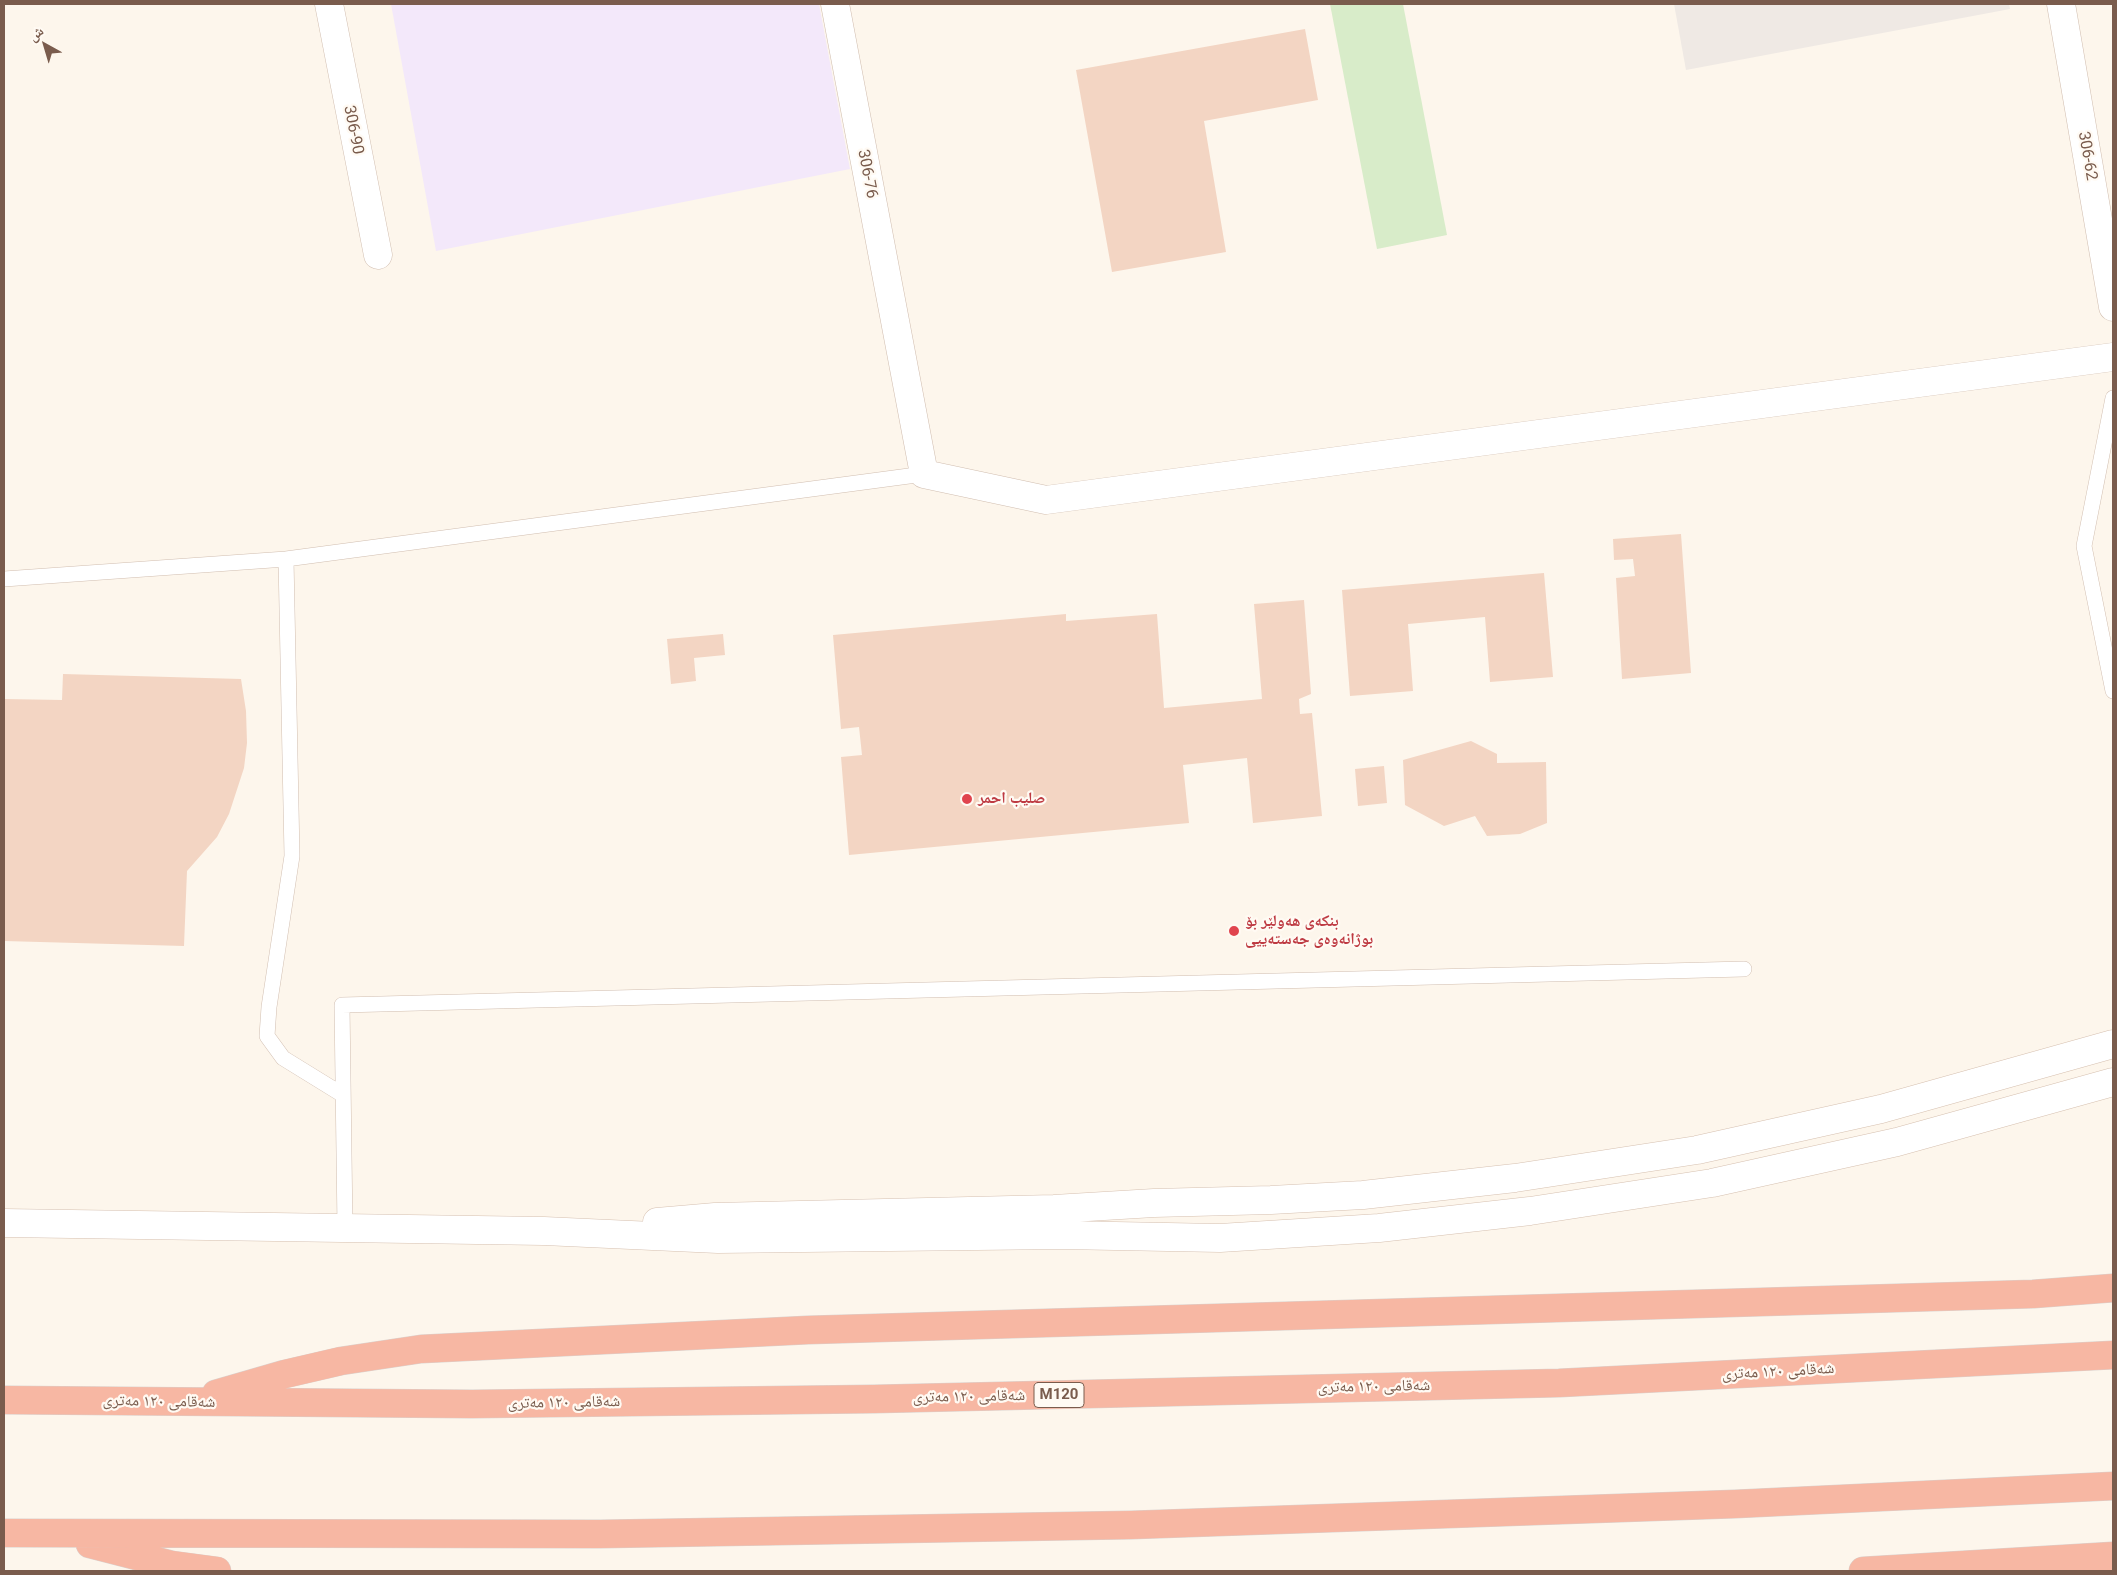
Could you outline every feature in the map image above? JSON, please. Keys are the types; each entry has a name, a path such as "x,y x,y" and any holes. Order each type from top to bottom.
{"highway":[{"path":"188,1402 341,1361 421,1349 818,1330 2033,1294 2113,1288"},
{"name":"شەقامی ١٢٠ مەتری","path":"4,1400 472,1404 884,1399 1539,1383 2113,1354"},
{"path":"4,1533 600,1534 1121,1525 1735,1504 2113,1486"},
{"path":"50,1534 172,1565 217,1571"},
{"path":"1863,1571 2113,1556"}],"street":[{"name":"306-90","path":"329,4 378,255"},
{"name":"306-76","path":"835,4 924,474"},
{"name":"306-62","path":"2061,4 2113,307"},
{"path":"924,474 1046,500 2113,357"},
{"path":"544,1231 715,1217 1054,1209 1154,1203 1290,1199 1363,1195 1515,1178 1696,1150 1882,1109 2113,1044"},
{"path":"4,1223 544,1231 728,1239 1062,1235 1220,1238 1378,1228 1530,1211 1712,1183 1897,1142 2113,1082"}],"lane":[{"path":"2113,398 2084,546 2113,691"},
{"path":"4,579 286,560 924,474"},
{"path":"286,560 292,856 268,1007 267,1036 283,1058 343,1095"},
{"path":"345,1228 342,1005 1744,969"}],"shaded area":[{"path":"391,4 819,4 850,169 436,251"},
{"path":"1674,4 2009,4 2010,9 1686,70"}],"green space":[{"path":"1330,4 1403,4 1447,235 1377,249"}],"building":[{"path":"1305,29 1318,100 1204,121 1226,252 1112,272 1076,70"},
{"path":"1681,534 1691,673 1622,679 1616,578 1635,576 1633,559 1614,560 1613,539"},
{"path":"1544,573 1553,677 1490,682 1485,617 1408,624 1413,691 1350,696 1342,590"},
{"path":"1304,600 1311,694 1299,699 1300,714 1312,713 1322,816 1253,823 1247,758 1183,765 1189,823 849,855 841,757 862,755 859,727 841,729 833,635 1066,614 1066,621 1157,614 1164,708 1262,699 1254,604"},
{"path":"723,634 725,655 694,658 696,681 671,684 667,639"},
{"path":"63,674 241,679 246,711 247,743 244,768 229,814 217,837 187,871 184,946 4,941 4,699 62,700"},
{"path":"1471,741 1497,754 1497,763 1546,762 1547,823 1520,834 1487,836 1475,816 1444,826 1405,805 1403,760"},
{"path":"1384,766 1387,803 1358,806 1355,769"}],"place":[{"name":"صلیب احمر","path":"967,799"},
{"name":"بنکەی هەولێر بۆ بوژانەوەی جەستەییی","path":"1234,931"}]}
